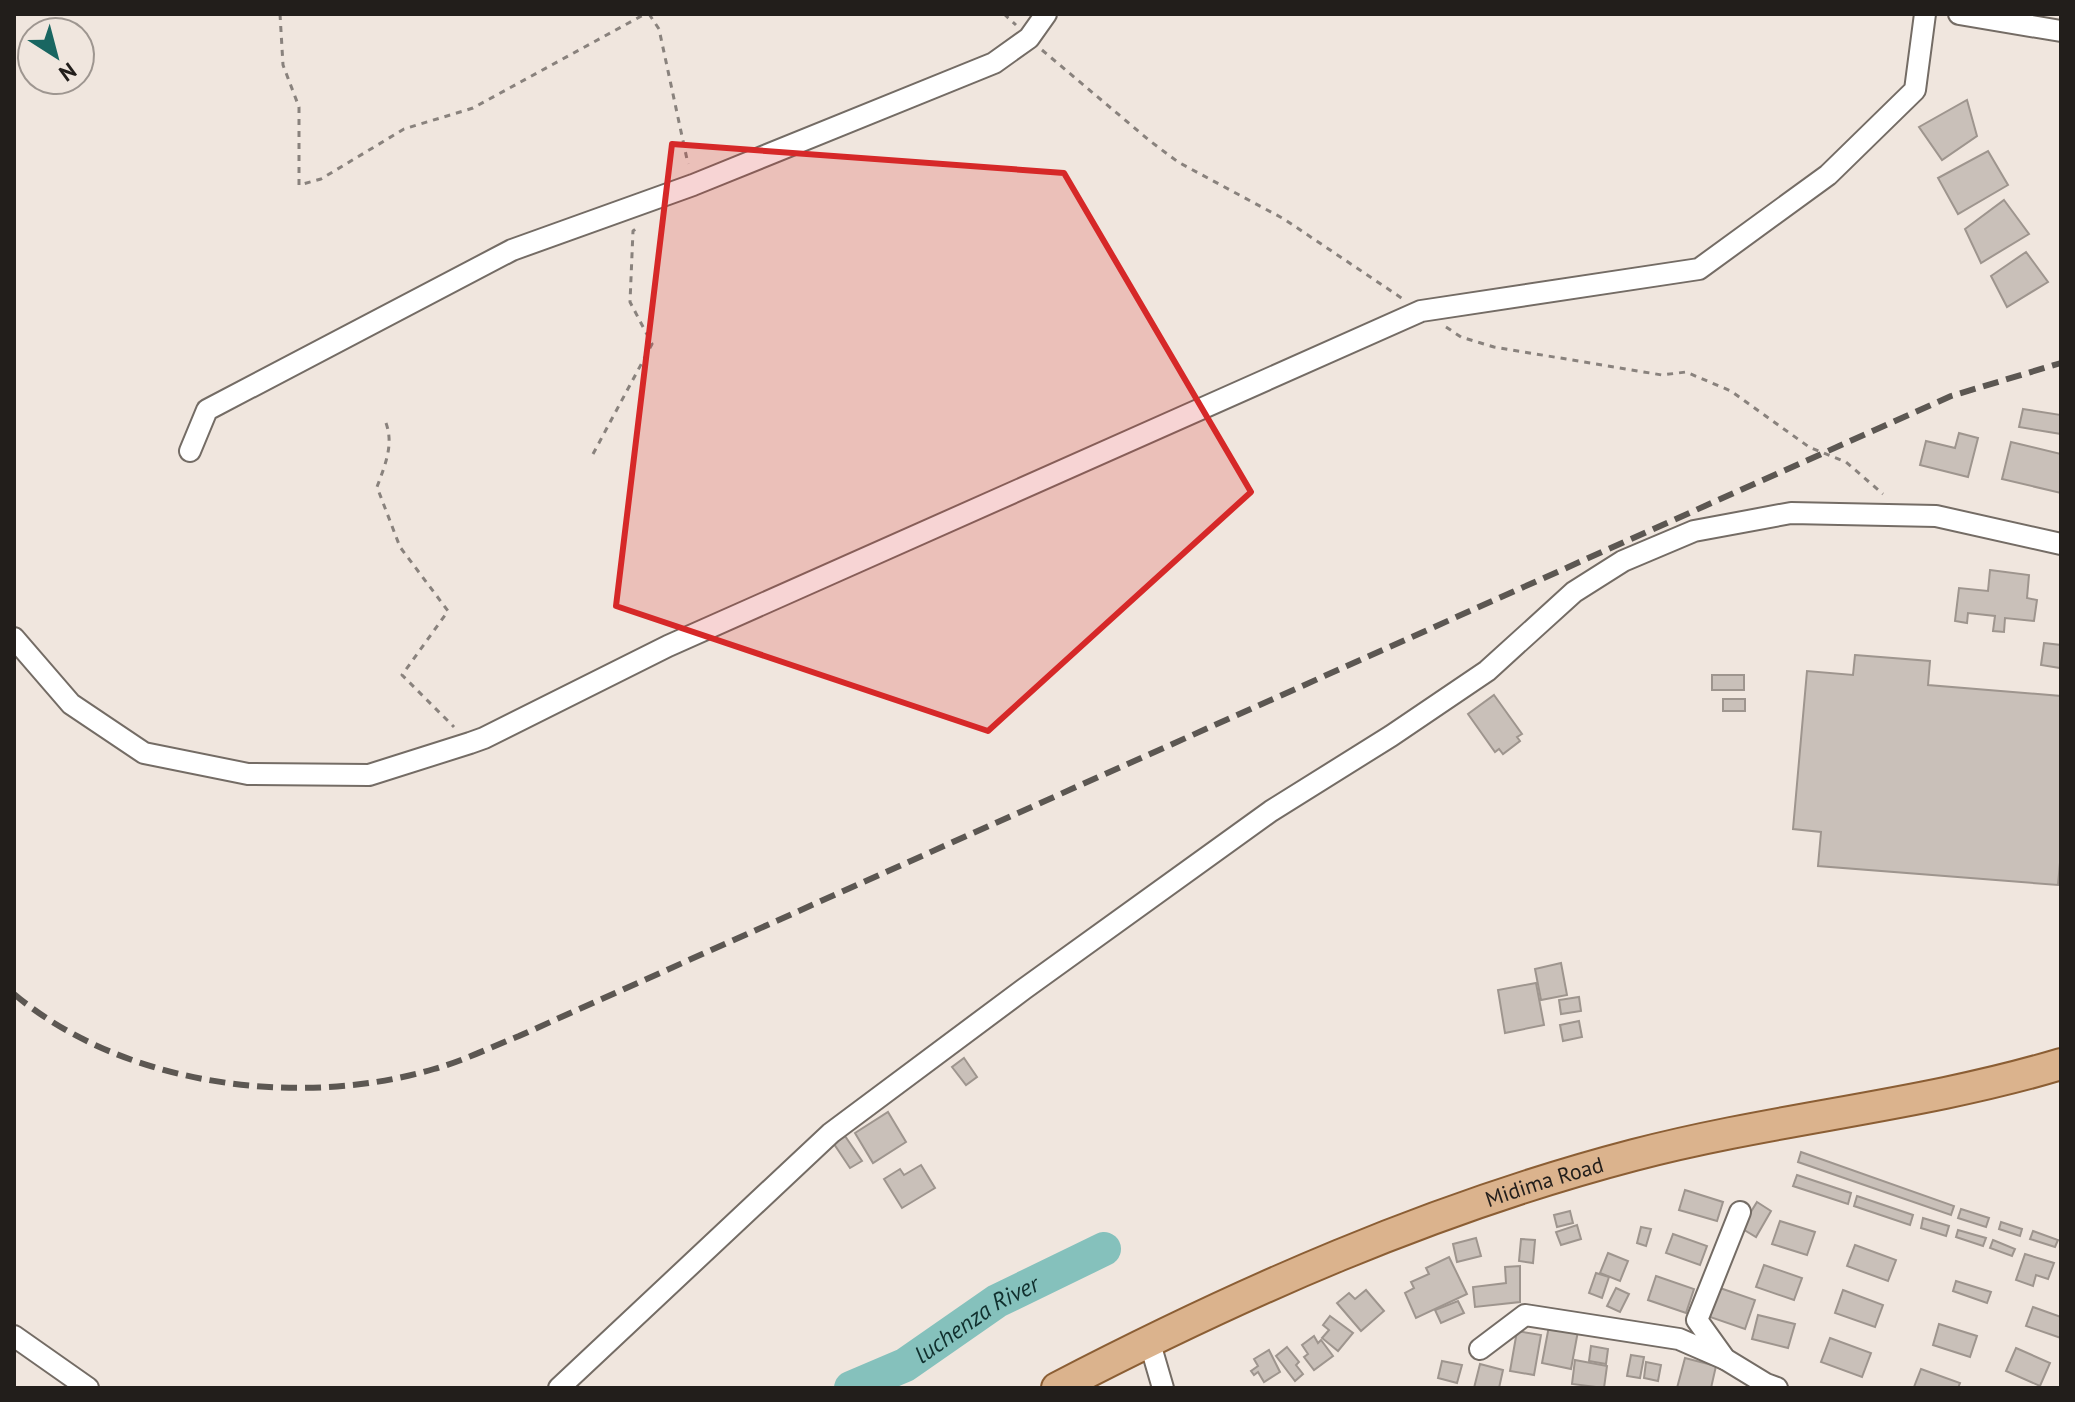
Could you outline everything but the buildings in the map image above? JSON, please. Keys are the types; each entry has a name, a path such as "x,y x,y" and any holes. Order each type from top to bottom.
{"main road":[{"name":"Midima Road","path":"1057,1388 1149,1340 1319,1262 1421,1221 1547,1179 1729,1133 1924,1098 2061,1064"}],"street":[{"path":"190,451 207,410 512,250 693,185 994,63 1029,38 1046,14"},
{"path":"14,638 71,704 144,753 248,774 369,775 470,743 668,646 1421,311 1699,269 1828,175 1915,90 1925,14"},
{"path":"1959,14 2061,31"},
{"path":"559,1388 831,1133 1271,811 1487,671 1574,592 1623,561 1694,531 1791,513 1936,516 2061,544"},
{"path":"1725,1359 1697,1320 1740,1212"},
{"path":"1480,1349 1525,1315 1679,1339 1725,1359 1777,1388"},
{"path":"14,1336 88,1388"},
{"path":"1149,1340 1163,1388"}],"path":[{"path":"280,14 283,65 299,107 299,185 321,179 404,129 473,108 647,14 659,29 693,185"},
{"path":"593,454 652,344 630,302 633,231 645,222"},
{"path":"386,423 391,437 387,461 377,487 400,547 448,611 402,675 470,743"}],"highlighted area":[{"path":"672,144 1064,173 1251,492 988,731 616,606"}],"waterway":[{"name":"luchenza River","path":"851,1388 905,1365 997,1301 1104,1249"}],"railway":[{"path":"14,994 58,1025 107,1050 159,1069 215,1081 271,1087 327,1087 382,1081 445,1066 519,1036 1951,396 2061,363"}]}
